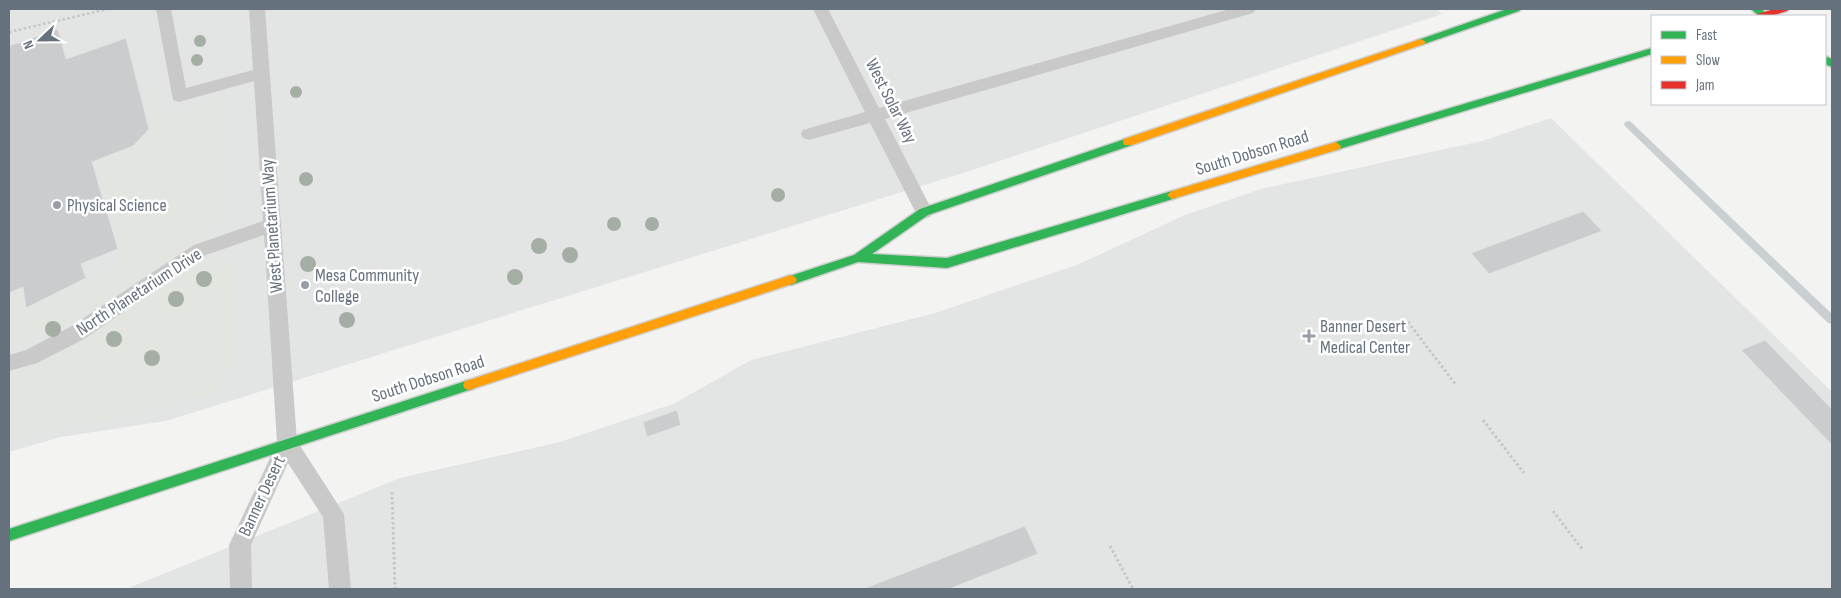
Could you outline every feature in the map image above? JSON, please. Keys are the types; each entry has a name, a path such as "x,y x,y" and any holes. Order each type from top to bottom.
{"main road":[{"name":"South Dobson Road","path":"9,535 858,258 924,212 1516,9"},
{"path":"1761,14 1784,9"},
{"name":"South Dobson Road","path":"858,258 947,263 1651,51"}],"lane":[{"path":"163,9 179,96 262,73"},
{"name":"West Planetarium Way","path":"257,9 287,443"},
{"name":"West Solar Way","path":"822,9 924,212"},
{"path":"809,134 1248,9"},
{"name":"North Planetarium Drive","path":"9,363 30,358 77,333 200,250 272,225"},
{"name":"Banner Desert","path":"241,589 240,544 287,443"},
{"name":"Banner Desert","path":"287,443 333,514 340,589"}],"path":[{"path":"9,32 108,9"},
{"path":"1408,322 1456,385"},
{"path":"1484,420 1524,473"},
{"path":"392,492 395,589"},
{"path":"1553,511 1582,549"},
{"path":"1110,546 1133,589"}],"shaded area":[{"name":"Mesa Community College","path":"9,9 1437,9 1442,14 963,173 166,421 61,437 9,452"},
{"path":"157,90 167,121 221,98 226,216 210,223 211,238 156,267 62,326 9,348 9,295 22,290 25,310 65,293 120,260 117,250 120,248 97,160 134,147 152,129 143,95"},
{"name":"Banner Desert Medical Center","path":"1551,118 1832,392 1832,589 126,589 400,478 560,442 673,404 751,360 935,313 1079,264 1185,215 1261,189 1482,141"},
{"path":"225,255 232,274 234,366 212,392 137,415 68,426 9,443 9,372 47,358 79,341 203,263"}],"building":[{"name":"Physical Science","path":"58,29 66,59 126,38 149,129 133,146 92,162 118,249 81,264 86,278 26,308 23,287 9,293 9,46"},
{"path":"1583,211 1602,231 1489,274 1471,253"},
{"path":"1765,340 1832,409 1832,445 1741,350"},
{"path":"677,410 681,425 647,437 643,422"},
{"path":"1025,526 1038,554 949,589 863,589"}],"waterway":[{"path":"1628,124 1832,320"}],"traffic: fast":[{"path":"1421,42 1516,9"},
{"path":"1755,9 1764,15"},
{"path":"1336,146 1651,51"},
{"path":"1826,60 1832,64"},
{"path":"791,280 858,258 924,212 1128,142"},
{"path":"858,258 947,263 1172,195"},
{"path":"9,535 469,385"}],"traffic: slow":[{"path":"1128,142 1421,42"},
{"path":"1172,195 1336,146"},
{"path":"469,385 791,280"}],"traffic: jam":[{"path":"1764,15 1784,9"}],"place":[{"name":"Physical Science","path":"57,205"},
{"name":"Mesa Community College","path":"305,285"},
{"name":"Banner Desert Medical Center","path":"1309,336"}]}
